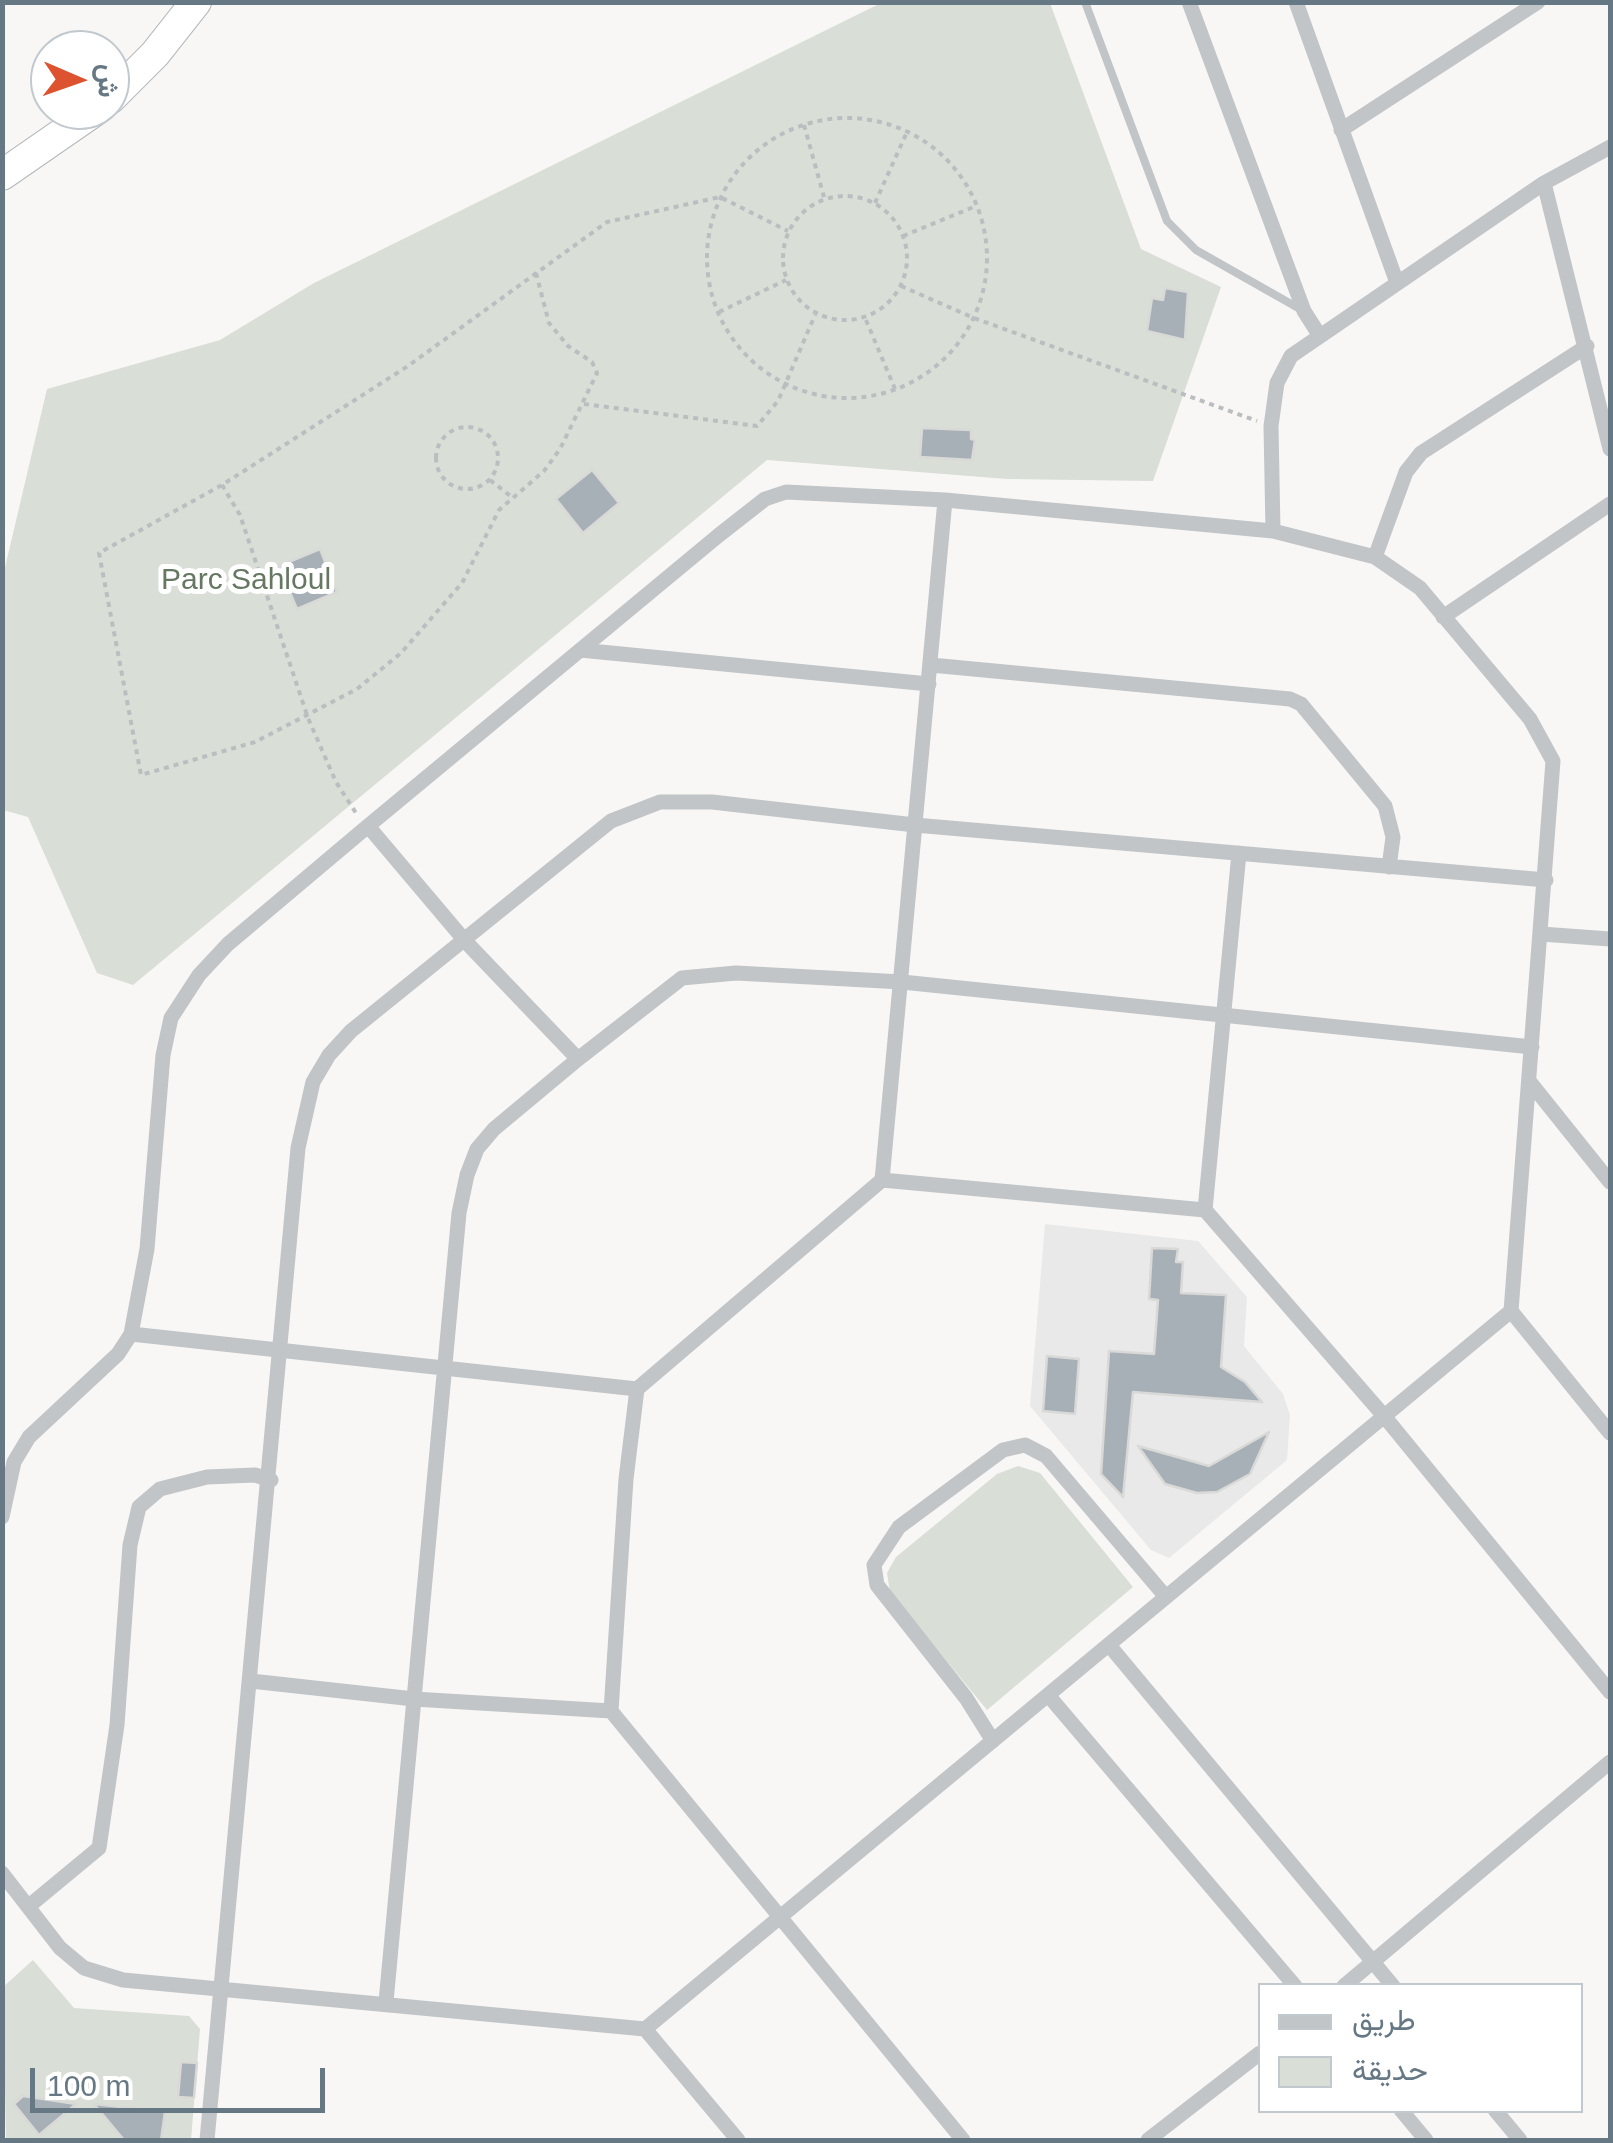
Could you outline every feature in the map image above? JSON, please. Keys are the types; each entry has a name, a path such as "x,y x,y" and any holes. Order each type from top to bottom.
{"highway":[{"path":"130,79 196,2"},
{"path":"2,175 70,130"},
{"path":"2,159 53,143"}],"street":[{"path":"1190,2 1304,311 1318,334"},
{"path":"1296,2 1396,280"},
{"path":"1500,2 1510,18"},
{"path":"1341,130 1538,2"},
{"path":"1274,530 1271,426 1283,367 1318,334 1396,280 1544,182 1610,147"},
{"path":"1544,182 1610,449"},
{"path":"1375,557 1406,472 1421,453 1587,346"},
{"path":"2,1517 14,1462 28,1437 118,1354 131,1334 147,1249 163,1055 171,1018 200,974 228,944 368,826 765,500 814,490 1274,530 1375,557 1420,588 1530,719 1552,760 1511,1311 1610,1433"},
{"path":"945,500 882,1180 637,1389 626,1479 610,1711 963,2140"},
{"path":"1444,617 1610,504"},
{"path":"580,650 929,684"},
{"path":"931,665 1271,697 1302,704 1385,806 1393,837 1388,868"},
{"path":"207,2140 271,1480 298,1148 314,1082 329,1055 351,1031 466,942 611,821 641,806 697,801 915,825 1546,880"},
{"path":"368,826 466,942 578,1058"},
{"path":"1205,1210 1239,853"},
{"path":"1541,934 1610,940"},
{"path":"386,2002 459,1212 476,1149 494,1128 578,1058 682,978 736,973 902,982 1532,1048"},
{"path":"1529,1080 1610,1182"},
{"path":"882,1180 1205,1210 1384,1416 1610,1692"},
{"path":"645,2029 1511,1311"},
{"path":"131,1334 637,1389"},
{"path":"993,1741 966,1698 877,1585 874,1565 898,1527 992,1457 1026,1445 1046,1456 1166,1597"},
{"path":"28,1906 99,1848 117,1725 130,1545 139,1506 160,1489 207,1477 245,1474 271,1480"},
{"path":"1109,1645 1391,1983"},
{"path":"251,1681 414,1698 610,1711"},
{"path":"1048,1695 1291,1983"},
{"path":"1347,1983 1610,1762"},
{"path":"2,1873 60,1948 84,1968 123,1980 645,2029 738,2140"},
{"path":"1148,2140 1258,2055"},
{"path":"1403,2113 1426,2140"},
{"path":"1498,2113 1520,2140"}],"lane":[{"path":"1085,2 1167,221 1196,250 1304,311"}],"path":[{"path":"834,116 883,121 908,132 927,141 962,175 982,220 987,268 974,318 937,369 895,389 848,401 820,398 784,386 751,361 724,326 709,284 708,240 720,197 748,157 788,129 834,116"},
{"path":"804,125 825,198"},
{"path":"874,203 908,132"},
{"path":"842,195 874,203 903,236 907,252 901,286 892,299 865,317 848,321 816,314 793,294 786,280 783,247 788,231 797,217 825,198 842,195"},
{"path":"536,273 549,323 568,346 592,362 597,373 584,404 544,471 499,510 462,583 401,653 357,689 308,718 255,742 141,774 99,553 222,485 408,366 536,273 607,222 720,197 788,231"},
{"path":"903,236 976,206"},
{"path":"719,312 786,280"},
{"path":"901,286 974,318 1271,426"},
{"path":"584,404 756,426 784,386 816,314"},
{"path":"865,317 895,389"},
{"path":"459,428 487,434 499,460 490,480 471,490 450,485 437,468 442,438 459,428"},
{"path":"490,480 513,498"},
{"path":"222,485 240,515 308,718 340,792 368,826"}],"shaded area":[{"path":"1045,1224 1198,1241 1247,1297 1244,1346 1283,1394 1290,1415 1287,1460 1169,1558 1151,1550 1030,1406"}],"green space":[{"name":"Parc Sahloul","path":"881,3 1050,3 1141,249 1221,287 1153,481 1007,479 767,460 133,985 97,973 28,817 3,810 3,576 47,389 220,340 314,283"},
{"path":"1018,1466 1040,1473 1133,1587 987,1710 890,1592 887,1573 896,1557 997,1474"},
{"path":"33,1960 74,2008 189,2016 200,2029 191,2140 6,2140 3,1987"}],"building":[{"path":"1165,288 1188,292 1185,340 1147,331 1152,298 1163,300"},
{"path":"922,428 971,430 971,439 975,440 972,460 920,457"},
{"path":"592,470 619,503 583,533 556,499"},
{"path":"320,549 337,592 297,609 279,566"},
{"path":"1152,1248 1178,1249 1176,1262 1183,1262 1181,1293 1226,1295 1221,1367 1245,1382 1262,1402 1133,1392 1123,1497 1101,1474 1109,1351 1154,1354 1158,1300 1149,1299"},
{"path":"1047,1356 1079,1359 1075,1414 1043,1411"},
{"path":"1269,1432 1250,1474 1217,1492 1197,1493 1165,1484 1138,1446 1209,1466"},
{"path":"181,2062 197,2063 194,2098 178,2097"},
{"path":"23,2096 76,2104 39,2135 14,2104"},
{"path":"94,2104 165,2112 161,2140 124,2140"}]}
